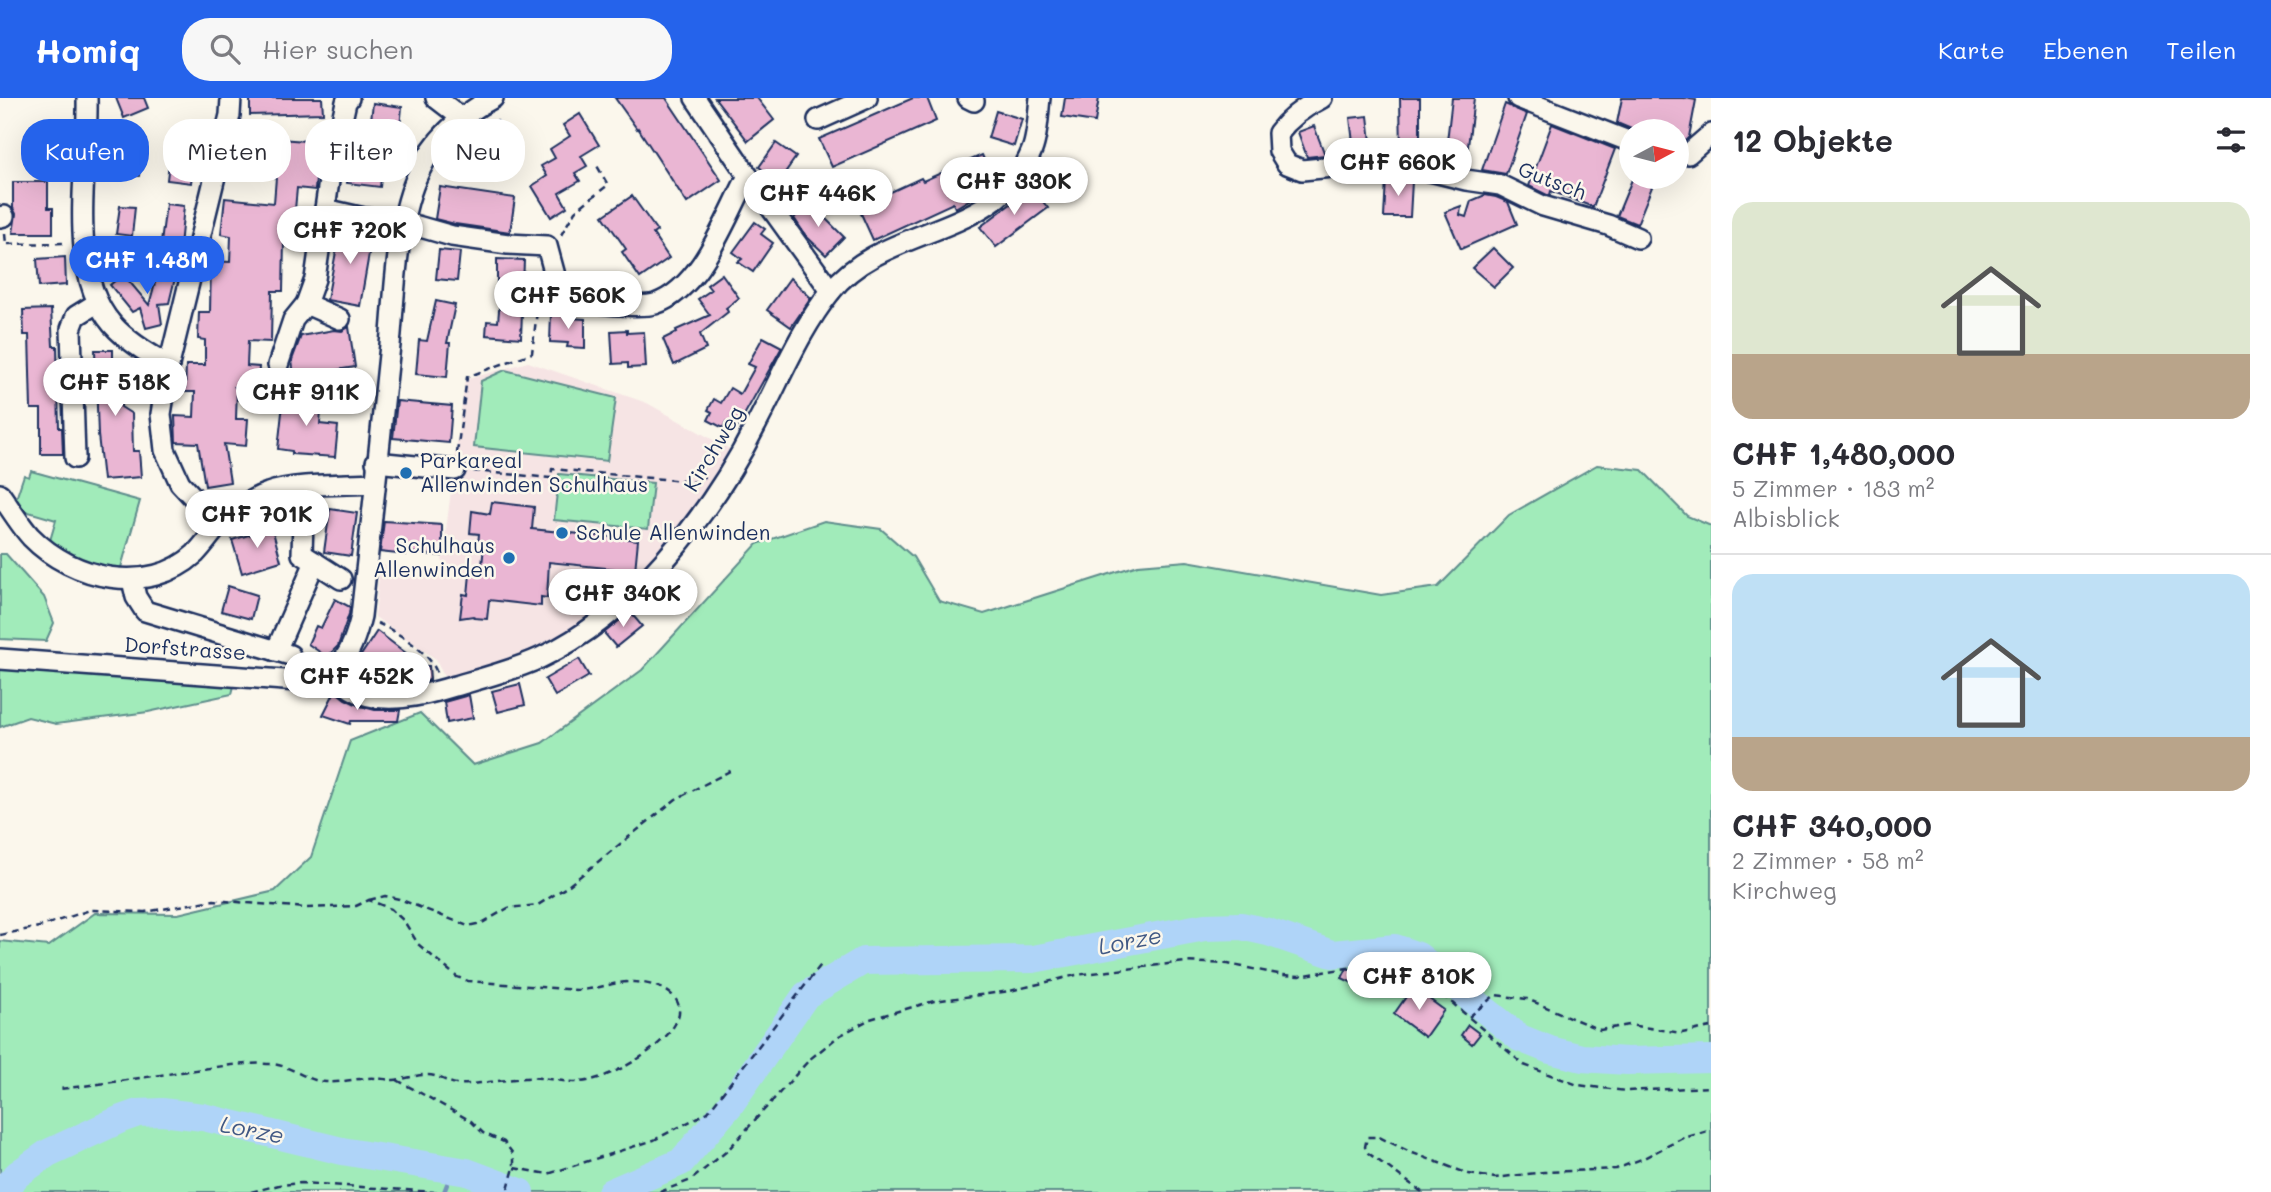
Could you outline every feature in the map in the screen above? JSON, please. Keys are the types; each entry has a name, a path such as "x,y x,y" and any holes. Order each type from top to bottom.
{"street":[{"path":"88,98 83,245 86,271 97,303 113,325 151,355 169,365"},
{"path":"219,525 180,482 165,450 161,414 169,365 230,115 230,98"},
{"path":"278,365 293,320 306,304 315,279 325,209 349,98"},
{"path":"436,98 462,118"},
{"path":"334,671 350,651 361,616 403,222 418,172 431,150 451,126 493,98"},
{"path":"695,98 831,291"},
{"path":"818,120 867,98"},
{"name":"Kirchweg","path":"334,671 348,686 363,694 391,698 423,696 542,657 622,604 668,556 714,497 755,428 795,348 831,291 853,268 876,253 965,219 995,200 1020,177 1034,148 1040,98"},
{"path":"1518,98 1619,137"},
{"name":"Gutsch","path":"1319,99 1288,119 1278,133 1279,151 1287,164 1302,170 1363,164 1410,166 1466,180 1500,185 1543,206 1608,225 1638,238"},
{"path":"1689,153 1711,134"},
{"path":"325,209 364,218 403,222 452,236 547,246 557,283 594,302 652,305 668,298 689,280 707,255 748,176"},
{"path":"75,458 71,329 76,316 97,303"},
{"path":"306,304 340,319"},
{"path":"376,462 456,470"},
{"path":"0,494 31,537 51,553 85,571 112,579 132,580 159,574 181,565 197,553 219,525 243,506 268,493 374,483"},
{"path":"304,488 302,554 341,579"},
{"path":"132,580 136,597 145,611 283,653 315,562"},
{"name":"Dorfstrasse","path":"0,659 298,681 317,679 334,671"}],"path":[{"path":"547,246 563,234 575,211 608,186 596,164"},
{"path":"6,244 62,243"},
{"path":"83,245 196,254"},
{"path":"557,283 539,294 532,354 467,377 456,470 551,478 552,468 695,482 705,477"},
{"path":"361,616 385,626 425,653 435,665 442,690"},
{"path":"0,935 39,928 90,910 145,912 214,900 306,908 356,906 385,896 468,926 482,923 508,908 538,905 601,861 676,799 732,770"},
{"path":"60,1089 237,1065 272,1064 326,1083 435,1075 458,1085 529,1077 577,1082 598,1078 649,1051 671,1032 678,1019 678,1000 672,993 658,986 635,982 611,984 594,990 577,990 468,981 457,977 418,944 404,921 391,909 369,900"},
{"path":"514,1168 548,1174 654,1140 708,1112 823,962"},
{"path":"660,1192 691,1180 727,1151 810,1059 839,1036 870,1019 934,1001 1010,991 1076,975 1185,962 1208,962 1299,976 1372,964 1393,965 1425,983 1524,1065 1578,1084 1626,1091 1711,1087"},
{"path":"1469,1017 1495,995 1527,999 1600,1030 1629,1025 1682,1033 1711,1027"},
{"path":"395,1080 471,1121 483,1133 503,1142 514,1155 514,1168 507,1192"},
{"path":"1422,1192 1368,1153 1365,1147 1367,1137 1378,1137 1409,1152 1469,1174 1495,1178 1544,1172 1616,1169 1681,1139 1711,1130"},
{"path":"251,1192 289,1183 434,1192"}],"shaded area":[{"name":"Schule Allenwinden","path":"528,362 647,403 735,452 704,501 623,598 539,653 446,681 436,659 375,617 380,565 441,570 465,380"}],"green space":[{"path":"505,370 616,398 607,461 474,447 481,381"},
{"path":"1597,465 1642,470 1687,516 1711,526 1711,1192 0,1192 0,941 49,946 95,913 178,914 275,891 311,857 350,741 420,713 473,765 542,743 642,670 757,544 824,521 881,529 913,557 939,601 984,614 1138,565 1187,561 1381,595 1438,587 1509,515"},
{"path":"31,471 140,501 120,571 77,558 49,544 56,520 25,511 16,499 24,475 29,477"},
{"path":"559,474 653,483 648,529 554,520"},
{"path":"0,554 6,554 44,597 54,623 46,641 0,639"},
{"path":"13,668 234,686 232,694 148,712 56,724 28,717 0,727 0,670"}],"building":[{"path":"116,98 144,98 148,108 124,118"},
{"path":"250,98 322,98 323,113 250,115"},
{"path":"615,98 666,98 721,180 687,203"},
{"path":"715,98 757,98 774,120 748,141"},
{"path":"913,98 927,98 936,121 832,167 819,139"},
{"path":"1065,98 1099,98 1095,122 1062,117"},
{"path":"1400,98 1420,98 1420,154 1401,153"},
{"path":"1452,98 1474,98 1466,162 1445,159"},
{"path":"1622,98 1696,100 1689,137 1689,119 1619,119 1619,124 1617,123"},
{"path":"373,103 402,107 401,119 371,119"},
{"path":"1505,104 1527,114 1506,174 1482,170"},
{"path":"996,111 1022,119 1014,146 988,138"},
{"path":"580,114 599,145 581,156 587,166 575,173 580,181 559,193 567,207 551,217 532,186 547,176 541,166 555,158 550,149 570,136 563,125"},
{"path":"1368,116 1372,150 1354,151 1350,118"},
{"path":"1552,124 1615,149 1593,207 1551,191 1550,195 1547,195 1529,186"},
{"path":"1314,126 1325,155 1307,157 1298,132"},
{"path":"291,140 305,141 305,182 316,182 315,190 297,188 292,242 284,241 283,291 272,291 271,342 248,341 247,366 259,367 258,383 235,387 236,419 248,419 246,446 224,444 230,482 205,486 198,443 176,442 175,416 194,417 195,392 185,392 186,365 205,365 205,340 198,339 199,312 210,312 211,261 230,262 231,236 221,234 225,198 274,203 276,182 291,182"},
{"path":"776,143 796,157 779,181 759,167"},
{"path":"982,155 994,182 986,190 955,208 953,203 873,240 858,207 921,178 923,181"},
{"path":"1386,179 1412,181 1410,217 1384,217"},
{"path":"13,182 48,182 48,208 53,208 53,233 13,233 16,214 13,208"},
{"path":"347,182 381,182 380,187"},
{"path":"440,187 515,198 510,232 435,219"},
{"path":"1032,188 1048,208 996,247 980,227"},
{"path":"1628,189 1651,189 1637,224 1617,216"},
{"path":"1485,195 1508,202 1517,224 1461,249 1445,212 1461,206 1460,215 1466,217 1471,201"},
{"path":"632,196 657,231 653,234 669,258 640,278 622,252 626,249 603,216"},
{"path":"809,202 844,237 826,255 806,236 794,218"},
{"path":"166,204 184,206 180,246 161,243"},
{"path":"120,206 135,207 132,236 116,234"},
{"path":"755,222 765,229 761,234 773,243 753,272 738,262 742,259 733,252"},
{"path":"341,225 373,231 360,306 327,300"},
{"path":"1493,248 1513,268 1494,287 1472,268"},
{"path":"439,250 460,252 457,281 436,279"},
{"path":"65,257 66,285 39,287 37,259"},
{"path":"497,259 524,260 521,338 486,335 487,321 498,322 501,287 497,287"},
{"path":"159,268 176,274 169,303 159,304 162,324 146,328 140,308 132,312 110,285 123,274 149,305"},
{"path":"722,274 739,298 726,308 728,312 700,334 706,349 674,365 663,339 677,332 676,330 710,315 698,299 711,290 707,285"},
{"path":"790,278 811,298 791,327 767,310"},
{"path":"436,301 455,305 447,343 450,343 447,377 416,374 419,340 427,341"},
{"path":"51,309 53,346 57,346 59,428 62,428 63,454 41,454 41,409 31,409 29,335 24,335 23,310"},
{"path":"551,314 571,314 570,318 585,319 585,348 550,342"},
{"path":"349,327 355,367 294,377 292,360 301,336 342,331"},
{"path":"627,330 627,333 644,332 646,367 628,368 628,363 613,364 611,331"},
{"path":"763,337 782,347 737,428 726,422 723,428 708,420 712,412 708,410 714,399 721,403 730,388 740,394 755,367 748,364"},
{"path":"95,350 113,350 113,360 136,360 136,379 121,379 121,407 132,414 133,451 139,451 141,477 103,480 98,435"},
{"path":"284,394 322,398 320,424 338,426 335,457 292,454 292,451 278,449"},
{"path":"397,401 452,406 449,443 393,438"},
{"name":"Schulhaus Allenwinden","path":"492,502 534,507 532,529 638,540 635,571 549,562 547,598 541,597 541,606 489,600 487,619 473,616 460,618 463,594 468,595 470,574 481,575 484,546 478,545 479,534 470,533 472,511 490,514"},
{"path":"330,509 357,513 351,556 324,552"},
{"path":"384,521 442,525 442,556 380,552"},
{"path":"272,528 281,561 242,573 232,540"},
{"path":"228,586 257,595 251,619 221,611"},
{"path":"335,599 350,607 338,646 327,657 308,644 316,626 321,628"},
{"path":"630,612 642,626 616,647 604,633"},
{"path":"377,631 423,666 429,666 430,680 383,686 356,663"},
{"path":"579,659 589,676 555,696 545,679"},
{"path":"520,684 525,705 498,712 492,691"},
{"path":"335,691 360,706 375,710 400,710 398,721 351,721 350,724 323,715"},
{"path":"469,695 473,718 447,723 444,702"},
{"path":"1347,968 1381,983 1376,994 1342,978"},
{"path":"1413,987 1444,1010 1425,1037 1394,1014"},
{"path":"1468,1025 1480,1034 1472,1044 1461,1035"}],"waterway":[{"name":"Lorze","path":"611,1192 681,1162 729,1106 806,995 863,961 1033,959 1205,927 1241,926 1268,932 1332,954 1395,948 1418,956 1520,1038 1550,1050 1582,1058 1627,1061 1711,1059"},
{"name":"Lorze","path":"0,1192 18,1174 48,1153 121,1119 138,1113 162,1112 203,1117 342,1151 467,1172 520,1192"},
{"path":"444,1192 453,1169"}],"place":[{"name":"Parkareal Allenwinden Schulhaus","path":"406,473"},
{"name":"Schule Allenwinden","path":"562,533"},
{"name":"Schulhaus Allenwinden","path":"509,558"}]}
